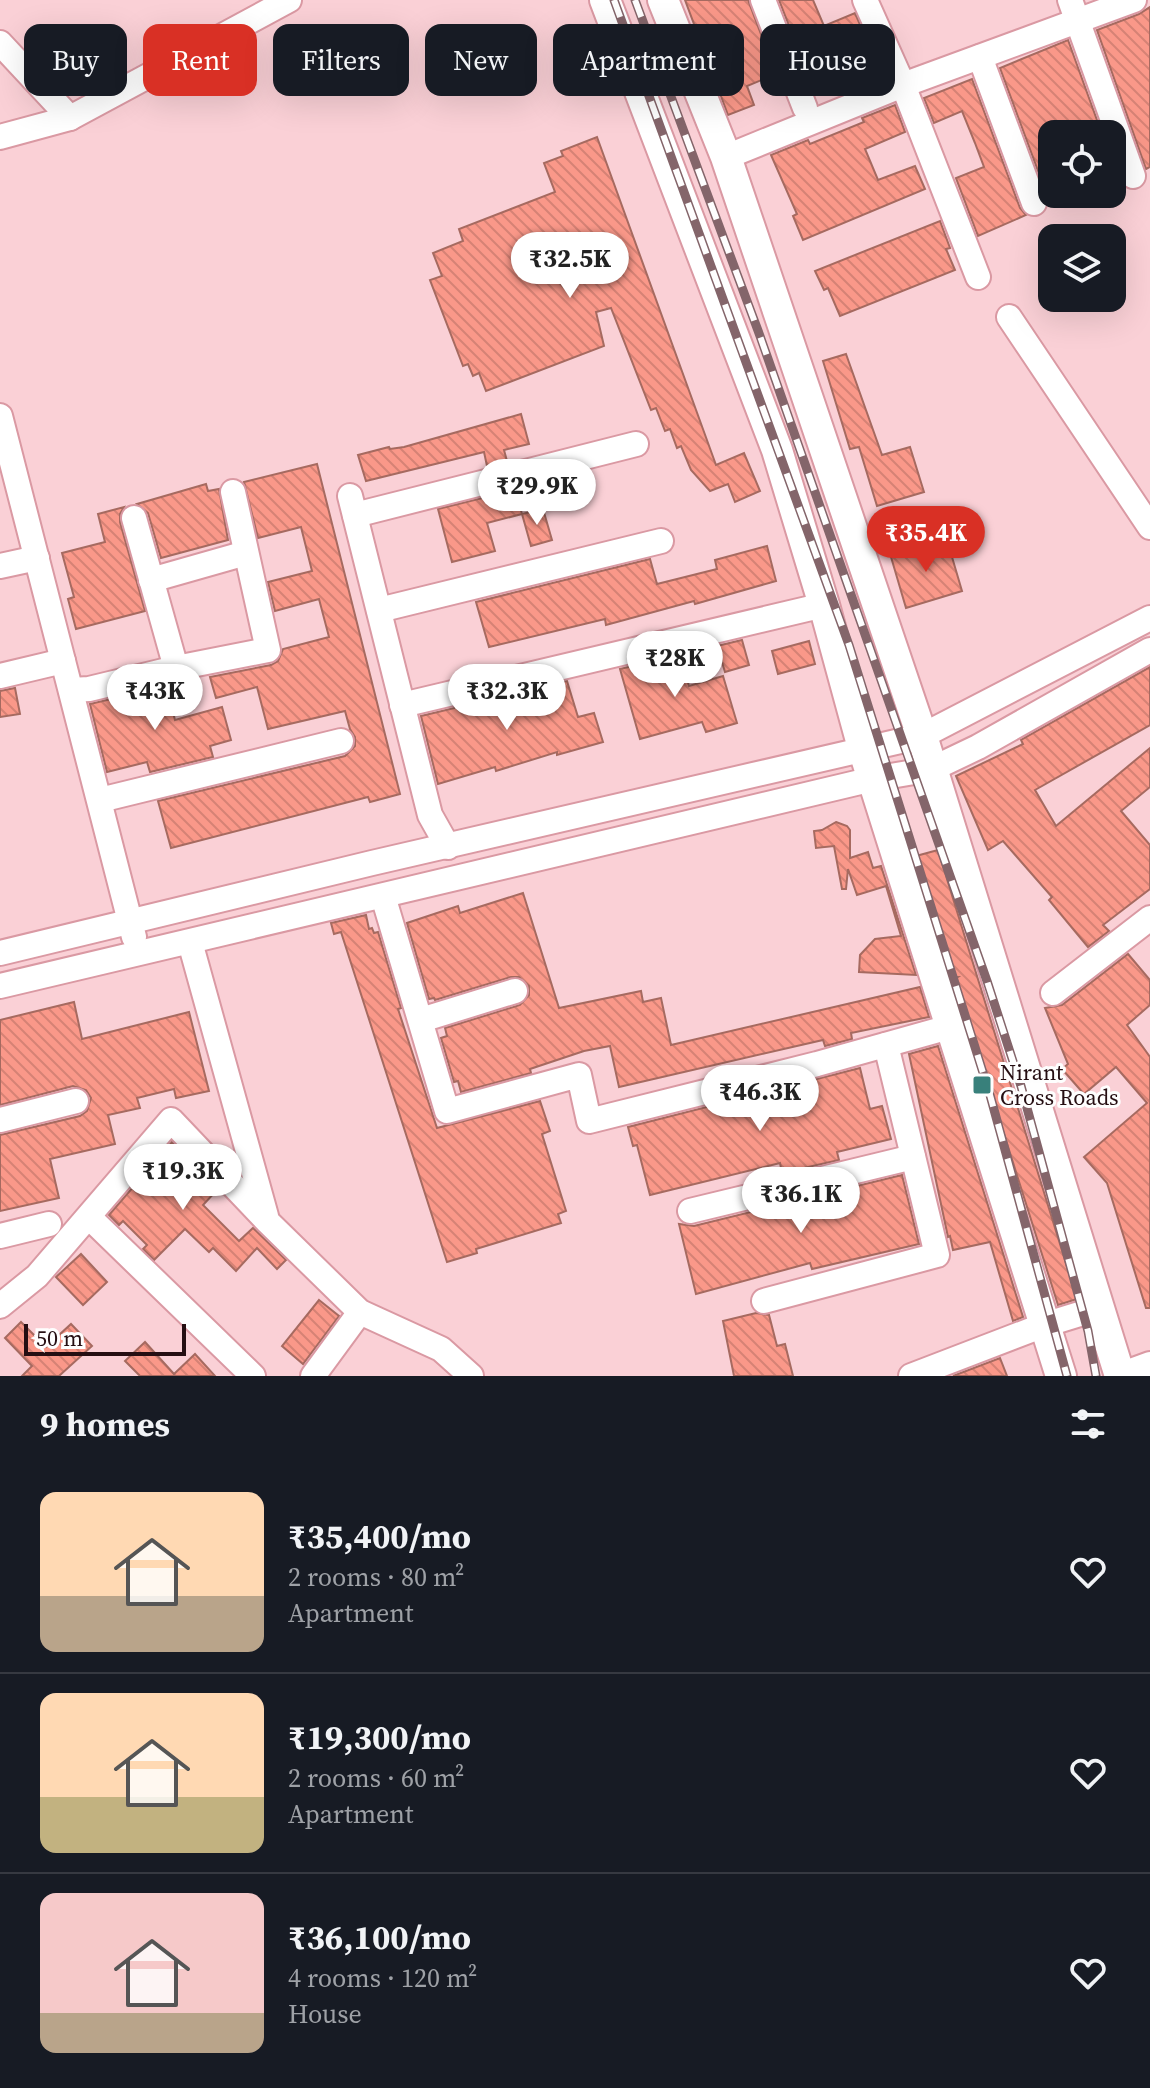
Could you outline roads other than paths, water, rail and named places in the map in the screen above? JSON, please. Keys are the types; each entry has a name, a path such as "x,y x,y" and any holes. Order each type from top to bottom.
{"main road":[{"path":"605,0 777,450 863,748 1061,1376"},
{"path":"663,0 726,157 922,736 1120,1376"}],"street":[{"path":"0,137 70,118 289,0"},
{"path":"763,0 805,108"},
{"path":"865,0 903,85 978,277"},
{"path":"726,157 980,57 1074,10 1134,0"},
{"path":"1074,10 1133,176"},
{"path":"0,43 70,118"},
{"path":"980,57 1034,203"},
{"path":"1009,317 1150,527"},
{"path":"0,416 139,954"},
{"path":"448,847 430,815 352,506 636,444"},
{"path":"71,690 89,689 268,650 233,492"},
{"path":"134,518 176,668"},
{"path":"379,610 661,541"},
{"path":"151,580 246,553"},
{"path":"0,566 37,558"},
{"path":"402,705 824,605"},
{"path":"0,953 922,736 1150,618"},
{"path":"0,986 873,779 932,769 978,747 1150,650"},
{"path":"0,676 63,661"},
{"path":"100,800 341,741"},
{"path":"383,896 447,1111 579,1075 589,1121 953,1026"},
{"path":"1053,993 1150,918"},
{"path":"190,942 268,1222"},
{"path":"421,1020 515,991"},
{"path":"764,1301 937,1255 886,1045"},
{"path":"0,1120 76,1101"},
{"path":"0,1306 37,1276 171,1120 268,1222 360,1312 441,1349 471,1376"},
{"path":"690,1211 913,1157"},
{"path":"89,1217 253,1376"},
{"path":"0,1236 49,1224"},
{"path":"911,1376 1044,1325 1099,1308"},
{"path":"313,1376 360,1312"},
{"path":"1120,1376 1150,1364"}],"railway":[{"path":"614,0 849,645 990,1095 1067,1376"},
{"path":"635,0 760,336 987,981 1021,1086 1088,1331 1096,1376"}],"place":[{"name":"Nirant Cross Roads","path":"982,1085"}]}
